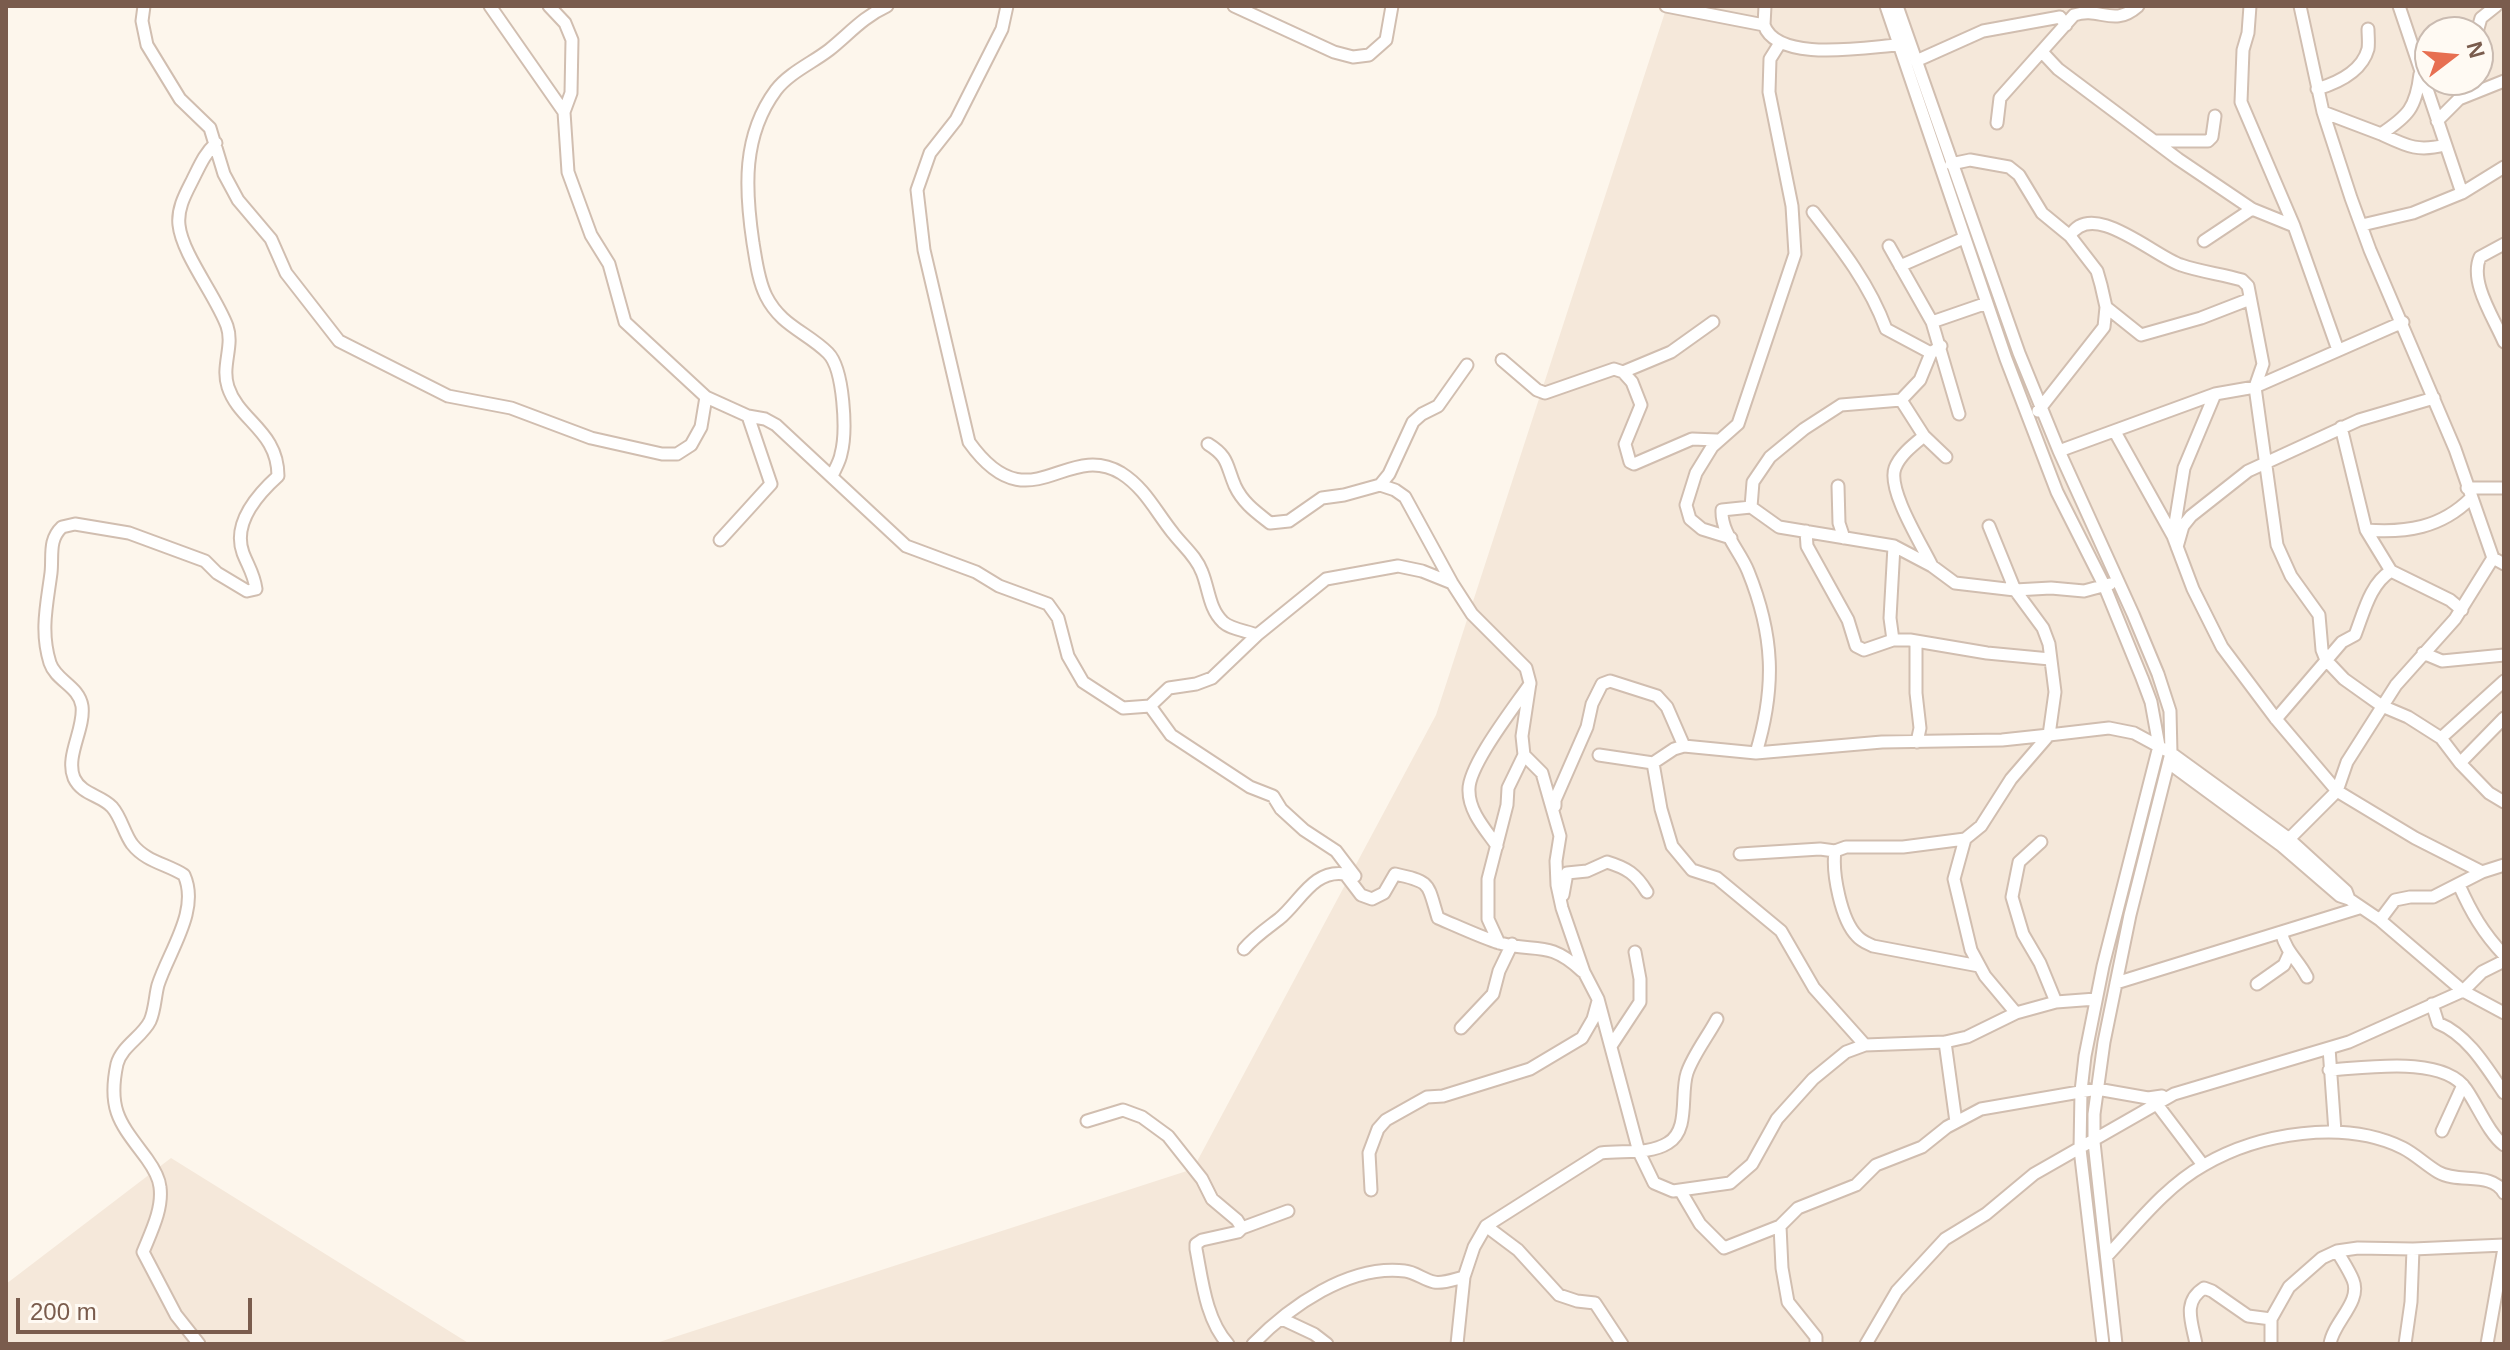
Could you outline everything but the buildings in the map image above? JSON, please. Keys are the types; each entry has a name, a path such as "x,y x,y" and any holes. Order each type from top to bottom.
{"street":[{"path":"144,6 142,21 147,45 180,99 210,128 224,174 238,200 271,239 286,273 339,341 448,396 511,408 591,438 662,454 677,454 691,445 701,427 706,397"},
{"path":"490,6 564,112"},
{"path":"549,6 565,23 572,40 571,93 564,112 568,172 591,235 609,264 625,322 706,397 776,425 906,546 1048,604 1058,618 1068,656 1083,682 1123,708 1150,706 1169,688 1212,678 1257,635 1326,579 1398,566 1422,571 1452,583"},
{"path":"832,476 841,455 844,434 840,381 835,362 827,352 786,322 765,295 757,269 748,208 747,166 752,137 761,114 777,89 786,79 832,47 867,15 887,6"},
{"path":"1007,6 1002,29 956,120 930,153 917,190 924,250 969,442 983,462 1014,480 1035,481 1102,464 1123,474 1147,496 1196,560 1213,608 1224,624 1257,635"},
{"path":"1234,6 1334,52 1353,57 1369,55 1386,40 1392,6"},
{"path":"1666,6 1764,25"},
{"path":"1765,6 1764,25 1767,33 1780,43 1806,50 1898,45"},
{"path":"1886,6 1964,238 2030,420 2057,492 2104,585 2151,702 2159,746 2096,999 2081,1091 2080,1149 2103,1344"},
{"path":"1897,6 2019,353 2158,674 2170,711 2170,758 2139,877 2097,1089 2094,1142 2116,1344"},
{"path":"1997,123 2000,98 2074,15 2081,13 2117,18 2138,6"},
{"path":"2250,6 2243,50 2241,102 2294,226 2338,350"},
{"path":"2285,842 2337,791 2347,762 2382,706 2499,561 2469,493 2455,449 2403,322 2370,250 2323,112 2300,6"},
{"path":"2399,6 2414,52"},
{"path":"1916,61 1983,31 2060,17 2066,25"},
{"path":"2317,89 2333,84 2360,63 2368,49 2368,29"},
{"path":"1731,538 1702,529 1690,519 1686,505 1696,473 1717,440 1738,424 1795,254 1792,206 1769,92 1770,59 1780,43"},
{"path":"2043,53 2058,69 2154,141 2252,209 2294,226"},
{"path":"2437,121 2459,99 2504,81"},
{"path":"1912,88 1924,83"},
{"path":"2381,134 2401,121 2413,107 2415,96"},
{"path":"2429,96 2462,193"},
{"path":"2323,112 2410,148 2430,149 2445,145"},
{"path":"2154,141 2208,141 2212,137 2215,116"},
{"path":"199,1344 176,1315 143,1252 159,1209 160,1186 152,1166 118,1119 114,1100 117,1065 121,1054 152,1018 165,962 186,915 190,887 184,875 154,862 135,848 114,809 85,792 74,778 72,763 82,721 82,704 76,691 57,675 51,665 44,608 53,539 62,527 75,524 129,533 205,561 217,573 247,591 256,589 255,574 243,555 240,541 249,507 278,476 278,461 262,431 236,402 228,387 226,373 231,342 227,326 186,247 179,226 181,202 207,151 216,143"},
{"path":"1951,164 1970,160 2009,167 2019,175 2042,213 2070,236 2097,271 2106,307 2104,327 2030,420"},
{"path":"2362,225 2413,213 2462,193 2504,167"},
{"path":"2204,241 2252,209"},
{"path":"1813,212 1853,264 1878,304 1886,329 1936,350"},
{"path":"2070,236 2074,230 2095,223 2113,227 2179,265 2242,280 2248,286 2263,364 2255,387 2277,545 2291,576 2319,615 2322,650 2326,660 2344,679 2382,706 2408,717 2441,738 2489,793 2502,797"},
{"path":"1900,266 1964,238"},
{"path":"2504,244 2480,257 2476,271 2504,342"},
{"path":"1889,246 1932,322 1936,350 1959,414"},
{"path":"2106,307 2141,335 2201,318 2250,299"},
{"path":"1932,322 1987,303"},
{"path":"1623,372 1671,352 1713,322"},
{"path":"2059,451 2215,394 2255,387 2403,322"},
{"path":"1751,507 1753,482 1770,457 1804,429 1841,405 1901,400 1920,380 1936,350"},
{"path":"1502,360 1537,390 1545,393 1614,369 1623,372 1632,382 1641,405 1625,444 1630,462 1634,464 1692,439 1717,440"},
{"path":"1380,485 1389,474 1413,422 1438,406 1467,365"},
{"path":"2174,542 2184,468 2215,394"},
{"path":"2174,542 2191,516 2248,471 2341,427 2434,398"},
{"path":"1901,400 1924,436 1946,457"},
{"path":"720,540 771,484 748,416"},
{"path":"2341,427 2366,530 2391,571 2450,600 2462,610"},
{"path":"2115,432 2174,542 2222,647 2276,719 2337,791 2415,838 2482,872"},
{"path":"1924,436 1906,451 1894,470 1894,487 1932,566"},
{"path":"1208,444 1223,453 1235,485 1249,507 1270,523 1289,521 1322,498 1380,485 1405,497 1472,614 1526,668 1530,683 1522,736 1524,755 1508,788 1507,805 1490,865 1486,902 1488,919 1499,943"},
{"path":"1838,486 1839,523 1844,538"},
{"path":"2366,530 2396,532 2425,527 2445,520 2469,493 2504,488"},
{"path":"1756,753 1768,713 1771,675 1764,622 1748,570 1725,529 1722,510 1751,507 1779,527 1894,546 1932,566 1955,583 2015,590 2051,588 2084,591 2118,582"},
{"path":"1740,854 1820,849 1835,851 1846,847 1903,847 1965,839 1981,826 2011,779 2049,735 2055,692 2049,644 2043,628 2015,590 1989,526"},
{"path":"1806,531 1807,546 1848,620 1856,646 1864,650 1893,640 1916,641 1987,653 2050,659"},
{"path":"1893,640 1890,618 1894,546"},
{"path":"2276,719 2342,642 2355,635 2373,588 2379,578 2391,571"},
{"path":"1916,641 1920,728 1917,742"},
{"path":"2423,653 2442,661 2504,655"},
{"path":"1557,823 1555,800 1602,684 1610,681 1625,684 1657,696 1667,707 1684,746"},
{"path":"2441,738 2504,681"},
{"path":"1497,846 1476,815 1468,790 1494,733 1530,683"},
{"path":"1150,706 1171,735 1250,787 1273,796 1281,809 1304,830 1336,851 1372,899"},
{"path":"2460,763 2504,718"},
{"path":"1599,755 1653,763 1684,746 1756,753 1882,742 2002,740 2109,728 2134,733 2159,746 2170,758 2285,842 2346,891 2349,899 2359,908 2380,920 2463,991 2504,1013"},
{"path":"1524,755 1542,773 1560,836 1556,861 1562,908 1584,972 1598,999 1639,1152 1654,1183 1673,1191 1730,1183 1752,1164 1777,1119 1813,1079 1846,1052 1865,1045 1945,1042 1967,1037 2016,1013 2056,1002 2096,999"},
{"path":"1653,763 1661,809 1672,846 1692,870 1717,878 1781,931 1814,988 1865,1045"},
{"path":"1965,839 1954,879 1971,950 1979,966 2016,1013"},
{"path":"2041,842 2019,862 2012,897 2023,934 2040,963 2056,1002"},
{"path":"1835,851 1833,865 1840,899 1858,939 1873,946 1979,966"},
{"path":"1562,908 1567,873 1587,871 1607,862 1628,869 1647,892"},
{"path":"2380,920 2395,900 2433,897 2482,872 2504,865"},
{"path":"1244,949 1296,903 1304,890 1326,875 1345,874 1361,895 1372,899 1384,893 1395,874 1423,880 1428,886 1438,918 1499,943 1550,949 1567,957 1584,972"},
{"path":"2459,885 2485,935 2504,955"},
{"path":"2116,983 2359,908"},
{"path":"2281,932 2289,954 2307,977"},
{"path":"1461,1028 1493,994 1499,971 1512,944"},
{"path":"1611,1046 1640,1002 1635,952"},
{"path":"2257,984 2284,965 2289,954"},
{"path":"1680,1190 1700,1224 1724,1248 1780,1226 1798,1208 1856,1185 1876,1165 1922,1147 1956,1122 1981,1109 2097,1089 2148,1098 2174,1094 2349,1042 2463,991 2482,972 2504,961"},
{"path":"1371,1190 1369,1153 1378,1129 1386,1120 1427,1097 1443,1096 1530,1069 1582,1038 1593,1019 1598,999"},
{"path":"2432,1004 2438,1023 2446,1026 2476,1053 2504,1093"},
{"path":"1457,1344 1464,1277 1474,1247 1486,1226 1601,1153 1622,1150 1639,1152 1669,1143 1680,1128 1687,1074 1717,1019"},
{"path":"1945,1042 1956,1122"},
{"path":"2329,1048 2335,1132"},
{"path":"2329,1070 2387,1066 2448,1073 2463,1085 2493,1135 2504,1145"},
{"path":"2442,1131 2463,1085"},
{"path":"1866,1344 1897,1291 1945,1239 1986,1214 2034,1174 2174,1094"},
{"path":"2156,1103 2203,1165"},
{"path":"1087,1121 1123,1110 1133,1111 1142,1117 1168,1136 1202,1179 1212,1199 1242,1228"},
{"path":"2107,1256 2169,1191 2203,1165 2274,1137 2335,1132 2353,1134 2403,1148 2441,1174 2491,1181 2499,1185 2504,1193"},
{"path":"1228,1344 1217,1329 1204,1291 1196,1244 1238,1232 1288,1211"},
{"path":"1486,1226 1518,1250 1559,1295 1595,1303 1622,1344"},
{"path":"1780,1226 1782,1268 1788,1302 1816,1337 1816,1344"},
{"path":"2271,1344 2271,1319 2289,1287 2322,1258 2337,1251 2358,1248 2504,1247 2489,1344"},
{"path":"2405,1344 2411,1302 2413,1249"},
{"path":"2330,1344 2335,1327 2355,1292 2353,1281 2337,1251"},
{"path":"1253,1344 1306,1298 1345,1280 1381,1271 1406,1271 1436,1283 1464,1277"},
{"path":"2196,1344 2188,1307 2194,1295 2204,1288 2248,1316 2271,1319"},
{"path":"1282,1319 1314,1334 1327,1344"}],"shaded area":[{"path":"1667,6 2504,6 2504,1344 653,1344 1193,1169 1436,715"},
{"path":"171,1158 470,1344 6,1344 6,1284"}]}
